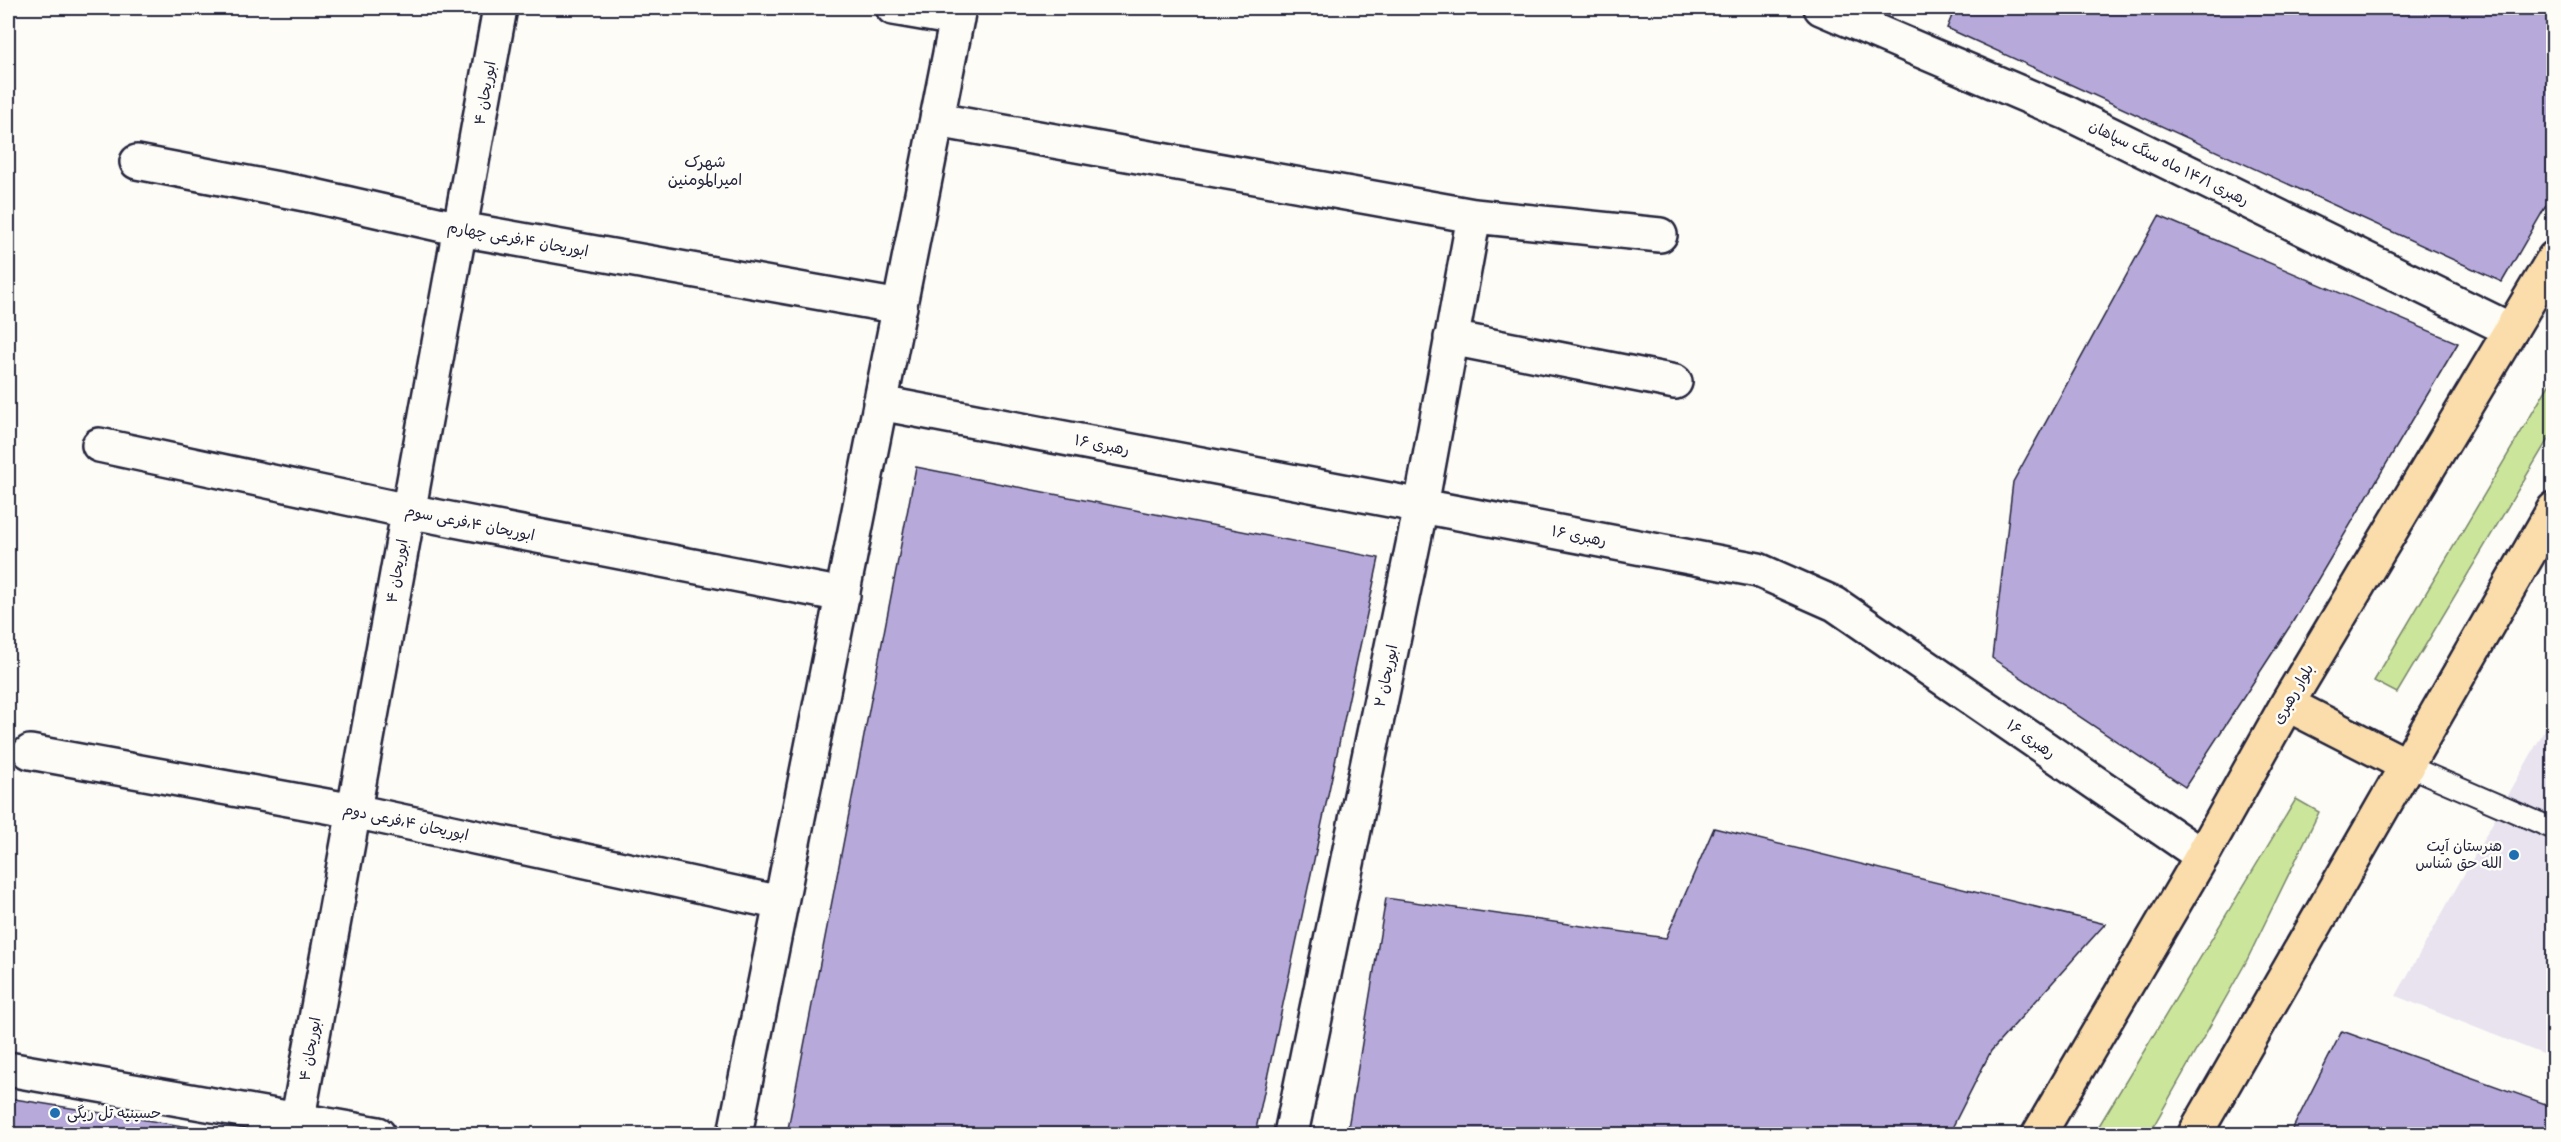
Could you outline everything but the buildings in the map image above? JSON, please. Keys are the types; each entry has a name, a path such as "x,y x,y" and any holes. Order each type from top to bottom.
{"main road":[{"name":"بلوار رهبری","path":"2039,1134 2202,856 2287,704 2553,258"},
{"path":"2195,1134 2408,766 2545,542 2553,509"},
{"path":"2287,704 2408,766"}],"street":[{"name":"ابوریحان ۴","path":"296,1127 500,8"},
{"path":"735,1134 958,13 893,8"},
{"name":"رهبری ۱۴/۱ ماه سنگ سپاهان","path":"1821,8 2065,112 2511,330"},
{"path":"937,120 1474,216 1659,235"},
{"name":"ابوریحان ۴،فرعی چهارم","path":"137,162 310,195 460,229 900,307"},
{"name":"ابوریحان ۲","path":"1291,1134 1421,506 1474,216"},
{"path":"1451,338 1675,382"},
{"name":"رهبری ۱۶","path":"880,403 1758,570 1825,599 1844,610 2202,856"},
{"name":"ابوریحان ۴،فرعی سوم","path":"99,446 408,511 843,595"},
{"name":"ابوریحان ۴،فرعی دوم","path":"30,752 354,811 781,903"},
{"path":"8,1069 296,1127 378,1134"}],"lane":[{"path":"2408,766 2553,829"}],"shaded area":[{"name":"هنرستان آیت الله حق شناس","path":"2553,715 2553,1058 2396,996"}],"green space":[{"path":"2553,378 2553,431 2397,693 2374,681"},
{"path":"2296,799 2319,812 2246,962 2149,1134 2094,1134"}],"place":[{"name":"هنرستان آیت الله حق شناس","path":"2514,855"},
{"name":"حسینیه تل ریگی","path":"55,1113"}],"district":[{"name":"شهرک امیرالمومنین","path":"705,170"}]}
